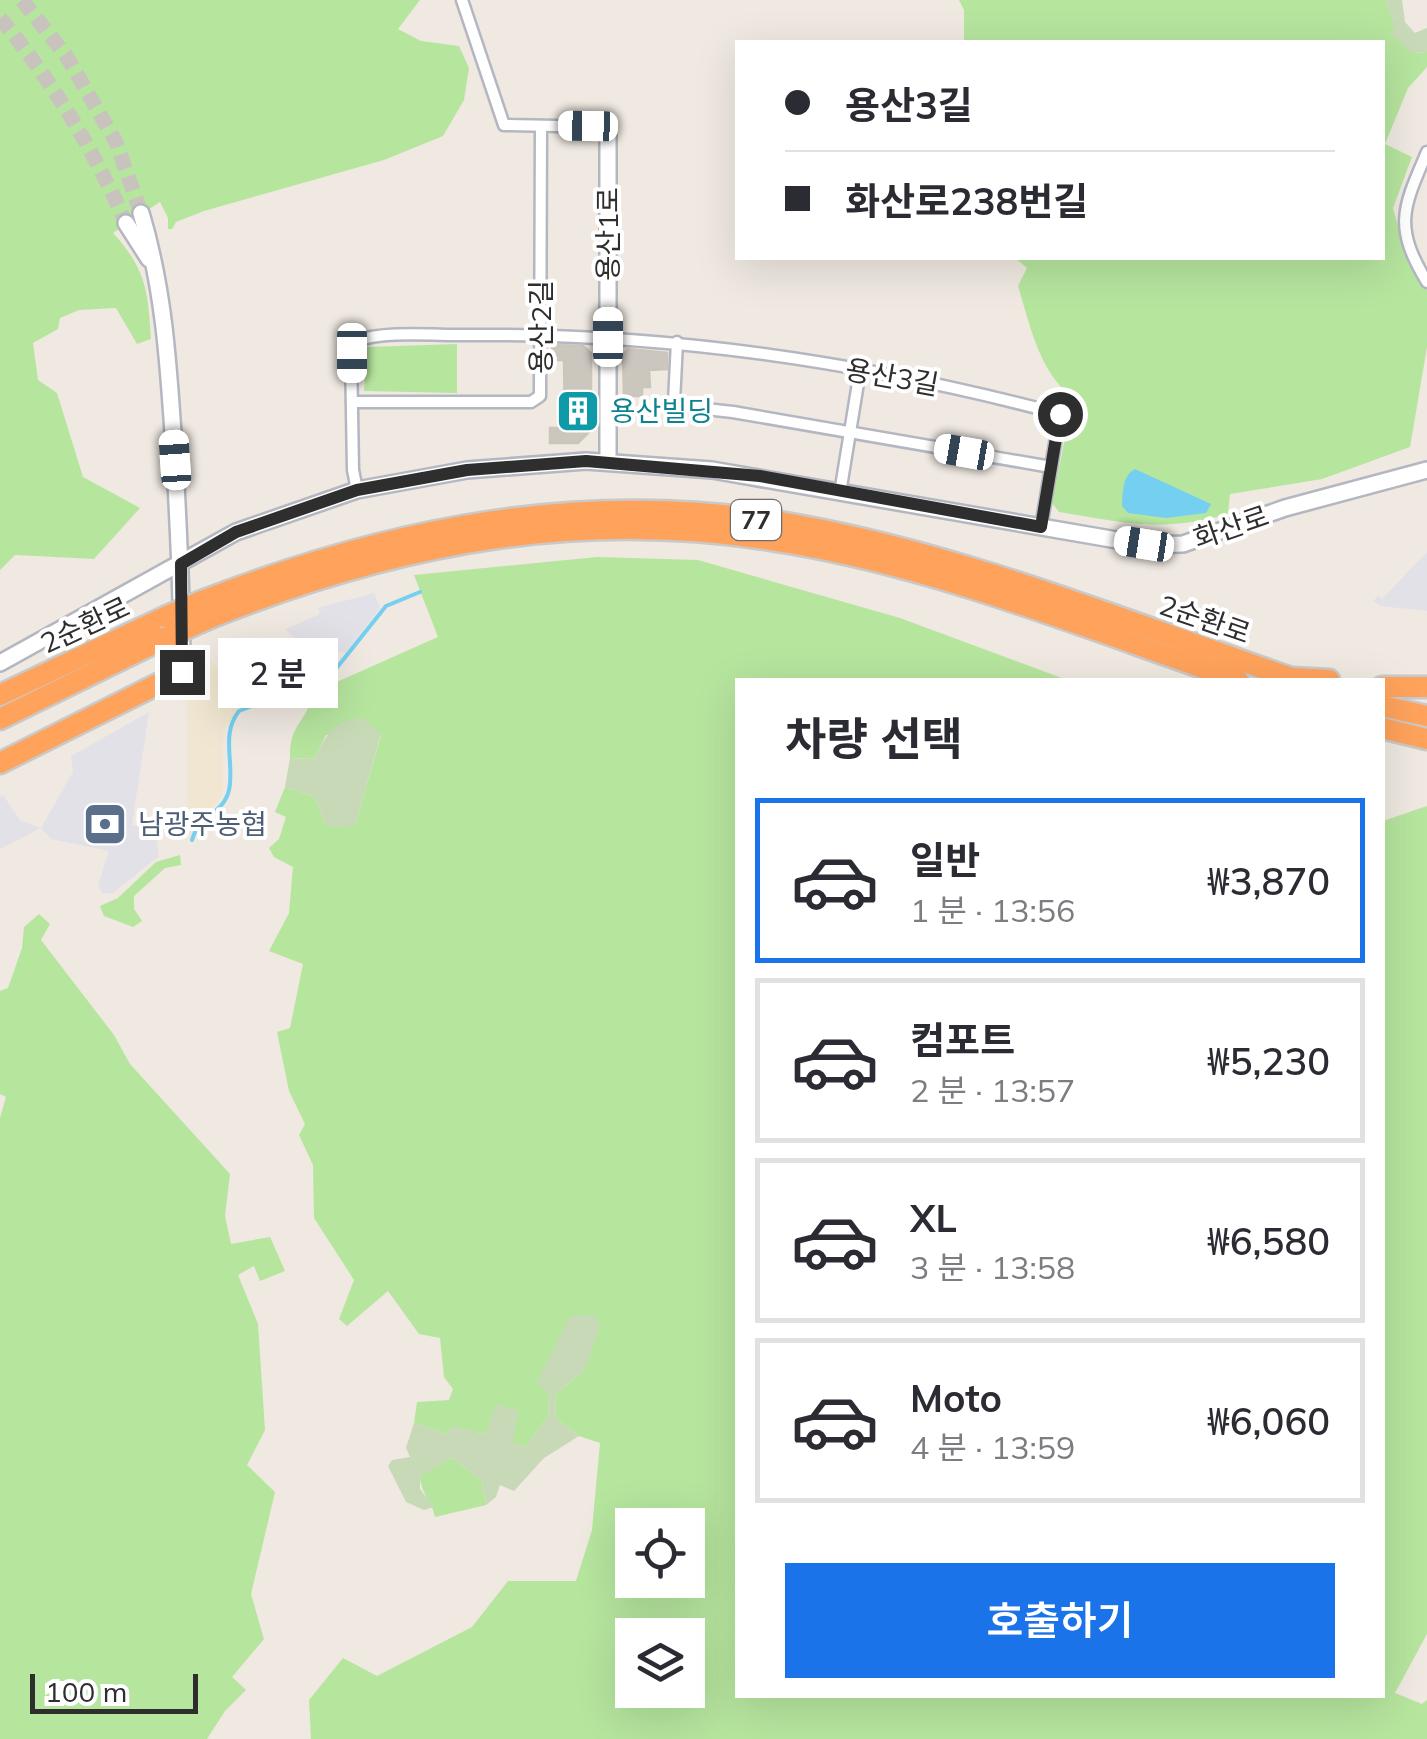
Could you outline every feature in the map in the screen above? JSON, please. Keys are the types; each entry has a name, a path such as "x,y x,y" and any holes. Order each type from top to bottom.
{"highway":[{"name":"2순환로","path":"0,719 165,627 324,558 448,526 591,513 725,516 798,525 957,565 1291,678"},
{"name":"2순환로","path":"207,609 381,559 460,542 548,531 620,528 707,532 788,542 879,563 1232,678"},
{"name":"2순환로","path":"0,695 130,634 165,627"},
{"path":"0,679 42,668 130,634"},
{"path":"0,763 182,672"},
{"path":"1385,687 1427,687"},
{"path":"1385,707 1427,716"},
{"path":"1385,729 1427,739"}],"main road":[{"name":"용산1로","path":"608,127 608,462"},
{"path":"141,213 166,332 181,564 182,672"},
{"path":"126,222 153,266"},
{"name":"화산로","path":"0,663 236,532 357,490 467,470 608,462 760,476 1144,544 1182,544 1285,508 1427,470"}],"street":[{"path":"462,0 504,125 608,127"},
{"name":"용산2길","path":"352,402 537,400 542,391 542,126"},
{"path":"1427,152 1405,201 1402,220 1408,243 1427,282"},
{"name":"용산3길","path":"352,402 352,353 361,340 608,337 677,342 860,370 1060,414 1041,527"},
{"path":"677,342 677,406 1051,468"},
{"path":"840,492 860,370"},
{"path":"352,402 357,490"}],"shaded area":[{"path":"1427,552 1427,611 1380,606 1373,601 1378,596 1382,599"},
{"path":"374,593 380,608 345,654 341,651 325,667 285,629 320,614 318,608"},
{"path":"211,661 253,702 239,708 223,730 223,794 187,825 187,676"},
{"path":"149,712 132,825 155,827 159,856 113,893 102,894 98,885 109,851 51,839 41,828 73,772 71,756"},
{"path":"3,795 20,820 41,828 0,849 0,797"}],"green space":[{"path":"0,0 420,0 398,29 421,41 459,46 469,68 464,100 443,136 384,160 204,211 176,222 172,229 168,229 168,218 160,202 113,233 139,270 151,339 137,344 116,308 79,310 60,318 58,329 33,343 38,380 57,393 83,477 140,508 94,559 15,555 0,570"},
{"path":"959,0 1386,0 1395,27 1413,53 1427,52 1427,67 1408,88 1385,144 1385,40 964,40 964,10"},
{"path":"1386,0 1402,0 1405,22 1415,33 1427,28 1427,52 1413,53 1391,35 1394,27"},
{"path":"1385,144 1412,157 1393,208 1409,265 1427,290 1427,347 1410,447 1322,479 1230,494 1228,514 1204,520 1143,524 1059,512 1052,503 1073,398 1052,375 1037,347 1018,286 1027,268 1017,260 1385,260"},
{"path":"457,344 457,393 364,391 367,347"},
{"path":"597,557 698,560 900,618 1062,678 735,678 735,1698 1385,1698 1385,820 1427,806 1427,1634 1395,1693 1422,1704 1427,1700 1427,1739 311,1739 309,1700 343,1658 377,1676 472,1627 508,1581 576,1581 592,1530 600,1443 579,1436 556,1418 555,1395 585,1369 549,1394 548,1416 526,1446 513,1444 497,1404 486,1434 454,1427 445,1434 414,1423 417,1402 449,1400 453,1389 444,1377 440,1338 419,1334 388,1291 347,1326 339,1319 354,1280 314,1218 313,1165 299,1135 305,1124 289,1091 277,1032 290,1028 303,964 269,951 289,913 293,867 274,857 269,848 279,839 286,817 275,812 285,787 315,797 324,822 355,826 381,735 326,735 314,759 290,758 292,737 312,693 438,637 414,575"},
{"path":"362,718 381,734 355,826 332,828 324,822 315,797 285,787 290,758 314,759 332,730"},
{"path":"180,855 181,865 165,868 134,896 134,909 142,921 133,927 104,916 100,906 118,898 156,862"},
{"path":"39,914 50,924 41,940 114,1035 130,1064 230,1174 225,1216 231,1244 270,1237 285,1271 260,1281 254,1266 238,1275 258,1324 265,1430 247,1465 275,1492 251,1594 264,1639 232,1677 246,1690 225,1711 207,1739 0,1739 0,1118 6,1097 0,1094 0,991 8,988 22,948 24,927"},
{"path":"595,1315 600,1326 585,1369 555,1395 556,1418 579,1436 544,1458 514,1491 500,1485 496,1497 486,1505 481,1480 452,1458 420,1476 420,1489 434,1507 424,1510 406,1502 388,1466 392,1460 410,1457 406,1448 414,1423 445,1434 454,1426 485,1434 496,1404 518,1411 513,1443 526,1446 548,1416 549,1394 537,1382 570,1316"},
{"path":"452,1458 481,1480 486,1505 435,1517 420,1475"}],"water":[{"path":"1135,469 1211,504 1206,513 1166,518 1128,513 1122,506 1123,490 1125,480"}],"building":[{"path":"553,345 583,346 591,353 591,430 578,443 550,443 550,428 565,428 564,360 549,360"},
{"path":"628,349 667,353 667,369 649,370 650,387 642,387 642,396 624,396 623,355"}],"waterway":[{"path":"192,840 229,790 230,730 239,711 331,675 386,606 420,592"}],"tunnel":[{"path":"22,0 67,57 116,142 141,213"},
{"path":"0,18 70,116 126,223"}],"place":[{"name":"용산빌딩","path":"578,411"},
{"name":"남광주농협","path":"105,824"}],"route":[{"path":"182,672 181,564 236,532 357,490 467,470 608,462 760,476 1041,527 1060,414"}]}
